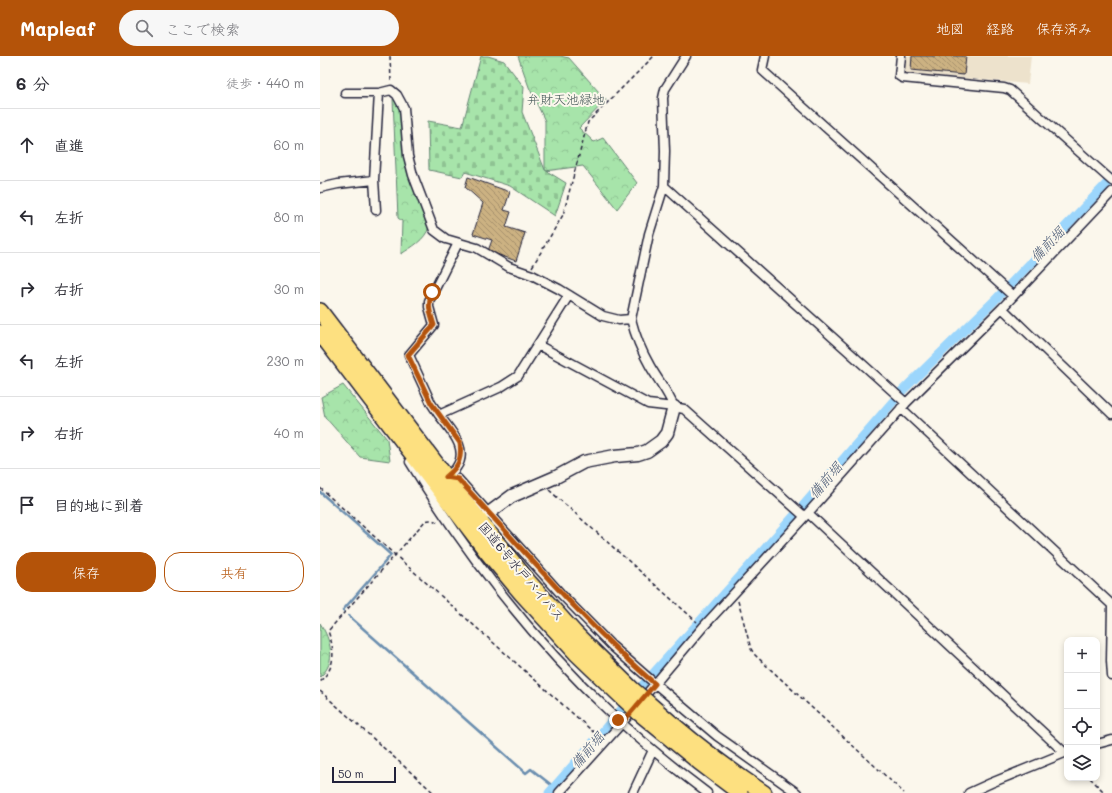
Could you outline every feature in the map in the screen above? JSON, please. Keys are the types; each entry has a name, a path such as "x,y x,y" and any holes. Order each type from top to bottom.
{"highway":[{"name":"国道6号水戸バイパス","path":"320,311 482,524 528,581 628,694"},
{"name":"国道6号水戸バイパス","path":"320,333 483,546 522,594 576,653 628,694 699,762 740,793"},
{"name":"国道6号水戸バイパス","path":"642,707 680,731 743,779 764,793"}],"street":[{"path":"489,513 512,496 542,484 584,462 615,456 638,454 647,451 661,441 667,433 674,407 670,396 649,365 634,330 631,319 650,234 664,186 665,151 663,98 665,89 686,56"},
{"path":"765,56 762,70 1012,295"},
{"path":"901,56 899,76 902,78 1004,88 1010,90 1110,179"},
{"path":"346,93 379,93 391,90 397,95 404,108 408,156 411,169 434,230 446,239 477,248 509,267 560,289 610,318 619,320 631,319"},
{"path":"376,210 374,180 379,93"},
{"path":"320,188 338,184 374,180"},
{"path":"664,186 896,394 903,403 1112,605 1112,676"},
{"path":"559,793 617,719 651,680 736,593 803,513 903,403 1002,308 1012,295 1112,192"},
{"path":"446,477 456,468 459,461 460,443 431,403 408,355 434,325 429,307 429,301 458,242"},
{"path":"439,416 509,383 518,376 569,295"},
{"path":"1002,308 1112,414"},
{"path":"538,344 648,404 684,409 803,513 1064,751"},
{"path":"384,418 423,483 461,540 523,620 555,656 617,719 707,793"},
{"path":"446,477 458,479 566,599 612,646 717,736 797,793"},
{"path":"1100,743 1112,740"},
{"path":"633,793 653,750"},
{"path":"969,793 1064,754"}],"path":[{"path":"390,56 391,90"},
{"path":"528,274 563,215 588,122 654,56"},
{"path":"542,484 695,620"},
{"path":"320,488 596,733"},
{"path":"320,681 330,669 332,660 333,648 328,631 425,521 430,519 436,520 441,525"},
{"path":"736,593 751,649 755,655 904,793"},
{"path":"320,690 434,793"},
{"path":"1093,781 1105,793"}],"shaded area":[{"path":"904,56 1031,56 1028,84 902,73"}],"green space":[{"path":"481,56 488,56 504,61 524,87 522,112 545,170 566,183 555,216 510,186 465,172 462,177 429,170 428,121 462,127"},
{"name":"弁財天池緑地","path":"518,56 560,56 569,58 606,100 579,128 594,142 603,138 637,183 617,209 583,166 545,171 545,121 529,87"},
{"path":"395,98 400,110 405,163 410,180 429,227 424,236 414,246 401,254 402,221 398,218 393,99"},
{"path":"343,385 387,439 390,461 360,457 325,417 321,397"},
{"path":"320,623 327,636 330,658 329,665 320,677"}],"building":[{"path":"912,56 966,56 964,75 911,70"},
{"path":"468,177 510,192 504,210 511,212 506,227 525,233 516,261 488,251 492,240 473,234 483,203 465,187"}],"waterway":[{"name":"備前堀","path":"549,793 642,686 802,507 902,391 994,301 1112,178"},
{"path":"320,492 391,555 343,611"},
{"path":"349,616 526,773 531,769 554,787"}],"route":[{"path":"432,292 429,307 434,325 408,355 431,403 460,443 459,461 456,468 446,477 458,479 561,594 612,646 655,684 622,723 618,720"}]}
